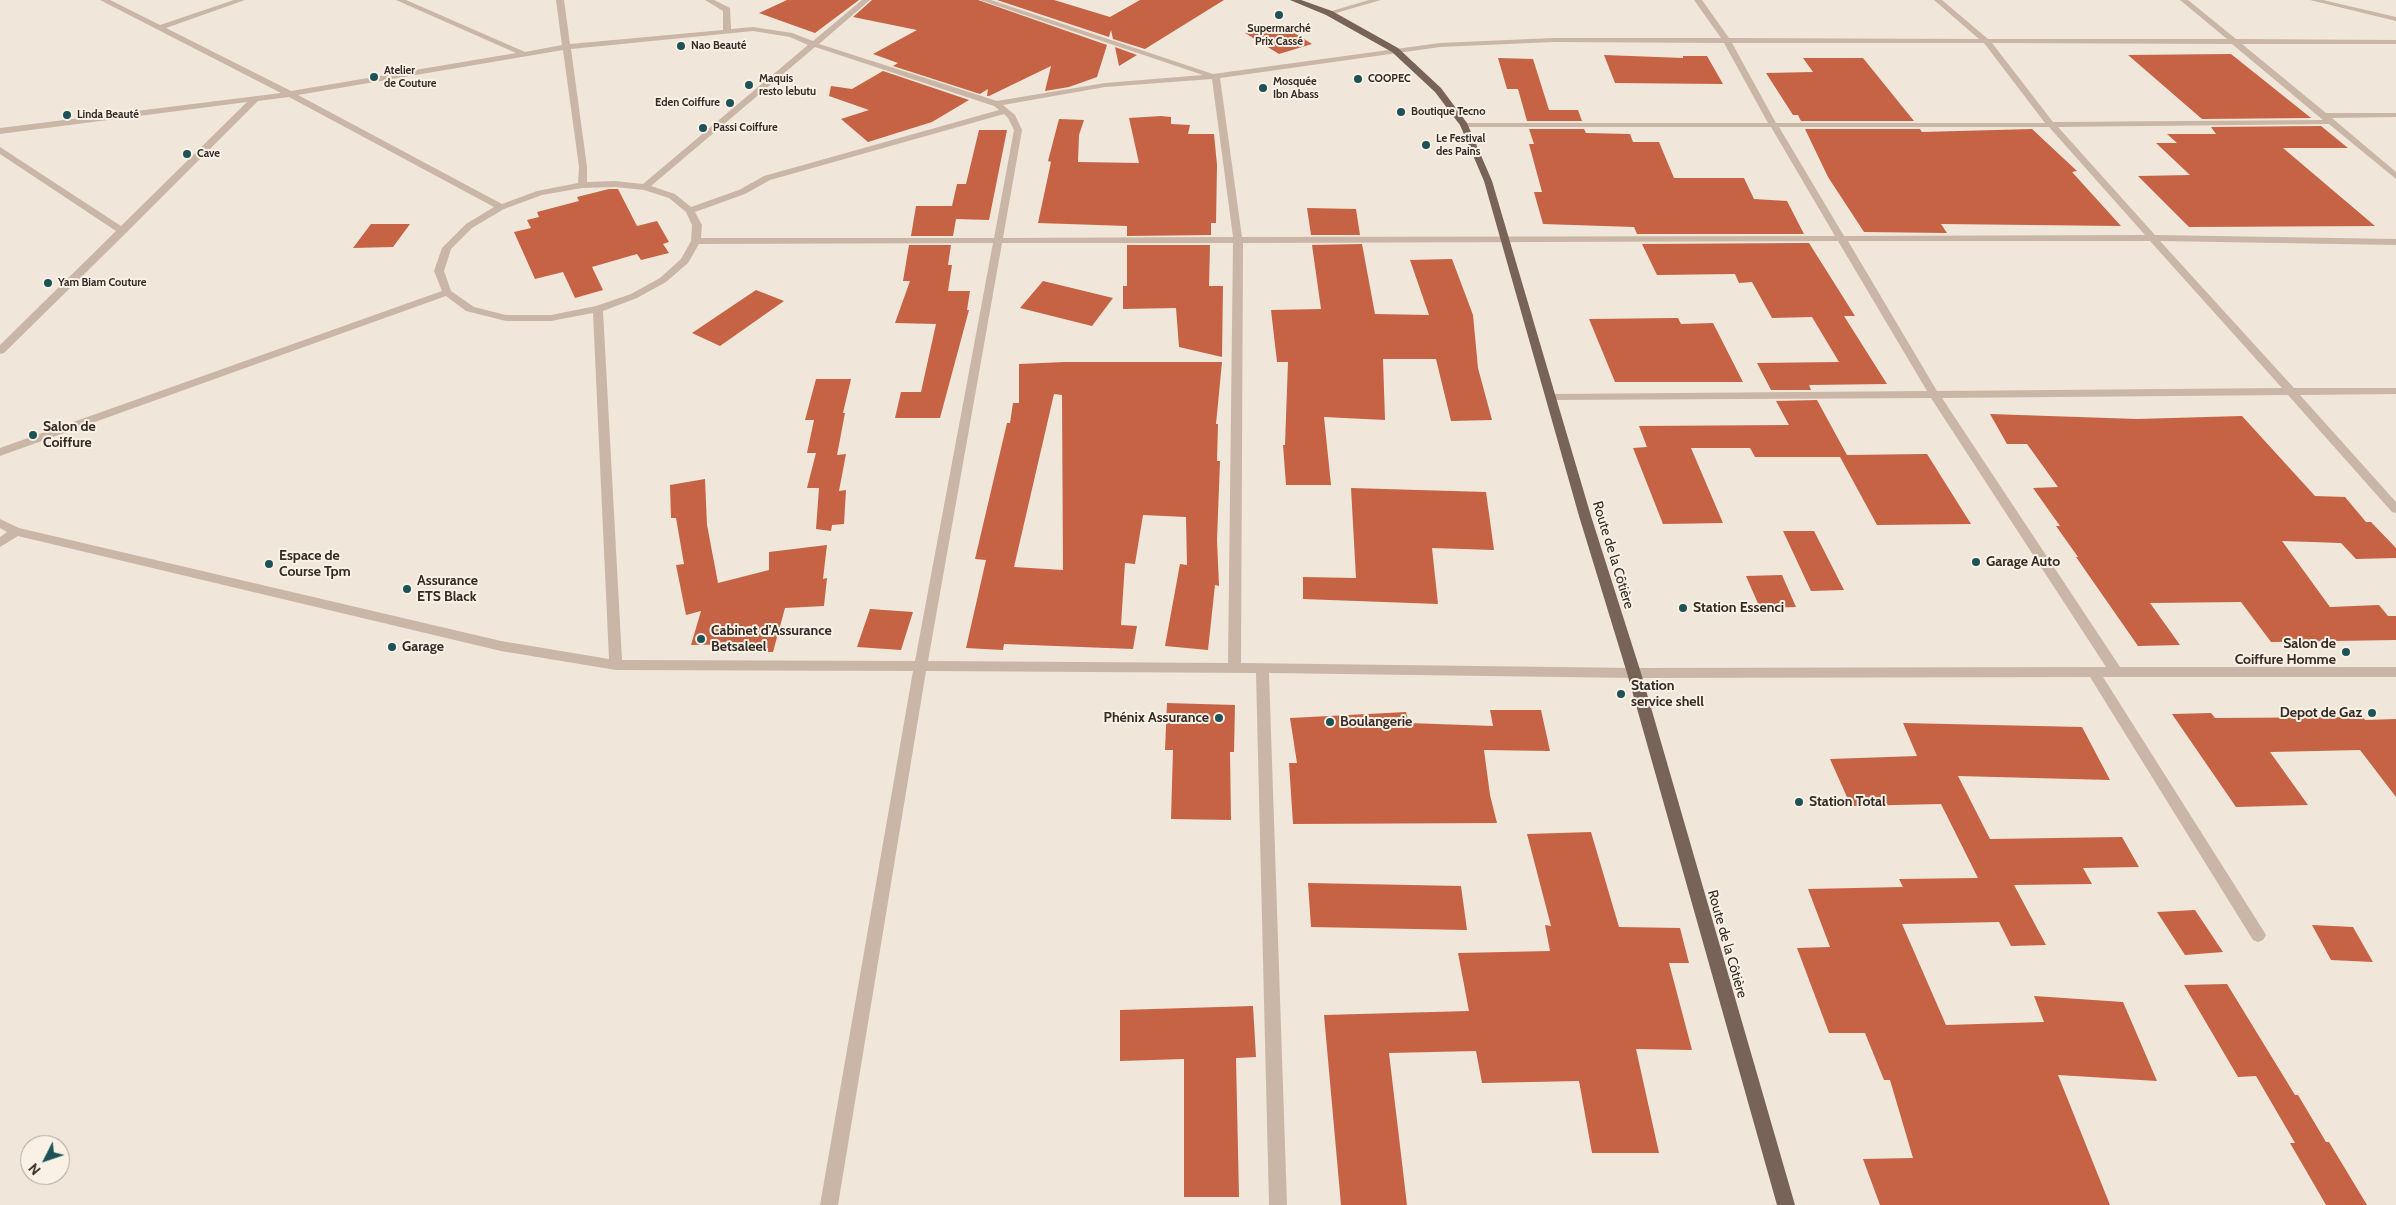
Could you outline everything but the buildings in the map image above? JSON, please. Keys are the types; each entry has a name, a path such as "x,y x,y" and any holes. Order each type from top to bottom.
{"main road":[{"name":"Route de la Côtière","path":"1294,0 1329,13 1396,50 1438,90 1464,125 1488,181 1585,516 1634,674 1786,1205"}],"street":[{"path":"104,0 290,94 501,207"},
{"path":"160,28 241,0"},
{"path":"400,0 524,54"},
{"path":"560,0 568,47 583,167 582,185"},
{"path":"709,0 727,10 726,31"},
{"path":"645,187 866,0"},
{"path":"984,0 1216,76"},
{"path":"1329,13 1377,0"},
{"path":"1698,0 1727,41 1840,239 1934,394 2116,672"},
{"path":"1938,0 1985,40 2051,126 2396,509"},
{"path":"2184,0 2396,176"},
{"path":"2314,0 2396,18"},
{"path":"0,131 290,94 568,47 753,29 792,35 813,44 997,104 1012,117 1018,130 920,667 829,1205"},
{"path":"997,104 1105,85 1216,76 1440,45 1553,40 2231,40 2396,42"},
{"path":"1216,76 1238,241 1234,668"},
{"path":"0,352 255,99"},
{"path":"690,211 742,192 767,178 1005,111"},
{"path":"2322,116 2396,115"},
{"path":"1464,125 1773,124 2051,126 2330,122"},
{"path":"0,150 123,230"},
{"path":"615,184 645,187 672,196 690,211 697,225 696,241 685,261 664,280 634,296 598,310 551,318 506,318 470,309 447,292 439,271 447,248 469,226 501,207 540,193 582,185 615,184"},
{"path":"696,241 2152,238 2396,242"},
{"path":"0,452 447,292"},
{"path":"598,310 616,666"},
{"path":"1552,397 2396,391"},
{"path":"0,523 16,531 501,646 616,666 1262,668 1634,674 2396,672"},
{"path":"0,543 16,531"},
{"path":"1262,668 1278,1205"},
{"path":"2093,672 2258,935"}],"place":[{"name":"Supermarché Prix Cassé","path":"1279,15"},
{"name":"Nao Beauté","path":"681,46"},
{"name":"Atelier de Couture","path":"374,77"},
{"name":"COOPEC","path":"1358,79"},
{"name":"Maquis resto lebutu","path":"749,85"},
{"name":"Mosquée Ibn Abass","path":"1263,88"},
{"name":"Eden Coiffure","path":"730,103"},
{"name":"Boutique Tecno","path":"1401,112"},
{"name":"Linda Beauté","path":"67,115"},
{"name":"Passi Coiffure","path":"703,128"},
{"name":"Le Festival des Pains","path":"1426,145"},
{"name":"Cave","path":"187,154"},
{"name":"Yam Biam Couture","path":"48,283"},
{"name":"Salon de Coiffure","path":"33,435"},
{"name":"Garage Auto","path":"1976,562"},
{"name":"Espace de Course Tpm","path":"269,564"},
{"name":"Assurance ETS Black","path":"407,589"},
{"name":"Station Essenci","path":"1683,608"},
{"name":"Cabinet d'Assurance Betsaleel","path":"701,639"},
{"name":"Garage","path":"392,647"},
{"name":"Salon de Coiffure Homme","path":"2346,652"},
{"name":"Station service shell","path":"1621,694"},
{"name":"Depot de Gaz","path":"2372,713"},
{"name":"Phénix Assurance","path":"1219,718"},
{"name":"Boulangerie","path":"1330,722"},
{"name":"Station Total","path":"1799,802"}]}
